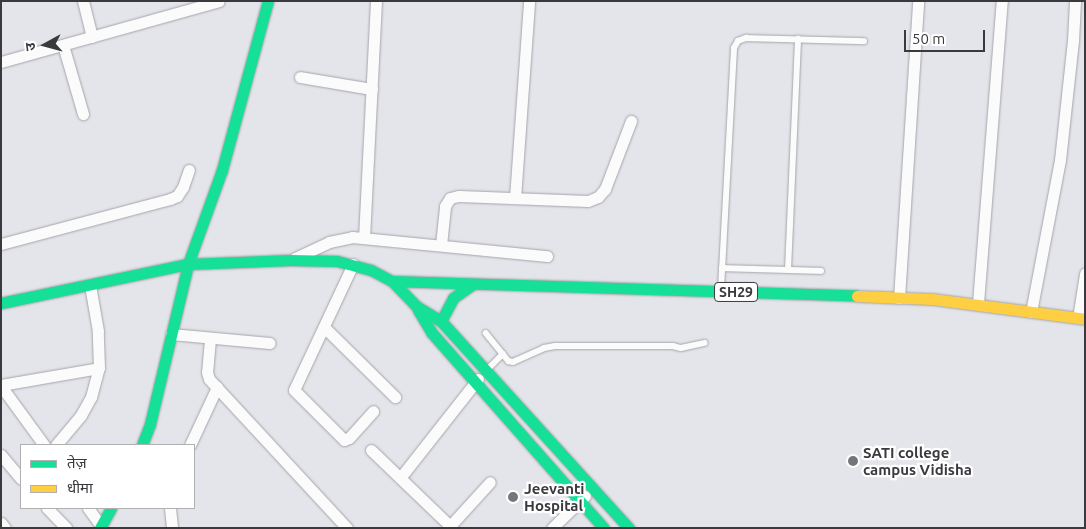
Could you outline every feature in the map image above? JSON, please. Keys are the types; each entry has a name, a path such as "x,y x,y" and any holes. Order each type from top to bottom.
{"main road":[{"path":"142,444 150,424 188,264 222,170 268,1"},
{"path":"2,301 188,264 292,260 337,261 371,270 392,281 416,306 432,332 474,382 604,528"},
{"name":"SH29","path":"392,281 899,298 978,303 1031,312 1081,316"},
{"path":"441,322 453,298 473,284"},
{"path":"416,306 441,322 629,528"},
{"path":"100,527 110,509"}],"street":[{"path":"83,1 92,36"},
{"path":"1,62 219,1"},
{"path":"364,238 376,1"},
{"path":"515,198 529,1"},
{"path":"899,298 918,1"},
{"path":"978,303 1002,1"},
{"path":"1031,312 1060,160 1073,41 1075,1"},
{"path":"63,45 83,114"},
{"path":"300,77 372,90"},
{"path":"441,245 445,206 450,198 459,196 588,201 598,197 605,189 631,121"},
{"path":"1,244 170,199 177,196 184,187 189,170"},
{"path":"292,260 329,242 352,237 547,256"},
{"path":"353,264 295,385 296,393 344,440 349,438 373,411"},
{"path":"1081,316 1085,273"},
{"path":"57,444 81,415 91,397 99,368 98,332 90,285"},
{"path":"324,327 395,397"},
{"path":"171,334 210,339 270,342"},
{"path":"210,339 207,372 217,387 347,528"},
{"path":"43,444 1,385 99,368"},
{"path":"400,478 474,382 486,371"},
{"path":"190,444 217,387"},
{"path":"371,450 451,527 490,482"},
{"path":"1,455 20,478"},
{"path":"552,528 593,487"},
{"path":"48,509 66,528"},
{"path":"89,509 100,527"},
{"path":"170,509 172,528"},
{"path":"1,523 5,528"}],"lane":[{"path":"721,291 734,48 738,41 746,38 864,41"},
{"path":"788,270 798,39"},
{"path":"722,268 821,271"},
{"path":"486,333 509,361 513,362 544,348 555,346 673,346 681,348 704,342"},
{"path":"486,371 503,354"}],"traffic: fast":[{"path":"142,444 150,424 188,264 222,170 268,1"},
{"path":"1,303 188,264 291,260 337,261 371,270 392,281 416,306"},
{"path":"392,281 857,296"},
{"path":"441,321 453,298 473,284"},
{"path":"416,306 441,321 629,528"},
{"path":"418,310 431,332 604,528"},
{"path":"100,528 110,509"}],"traffic: slow":[{"path":"857,296 932,299 1085,319"}],"place":[{"name":"SATI college campus Vidisha","path":"853,461"},
{"name":"Jeevanti Hospital","path":"513,497"}]}
